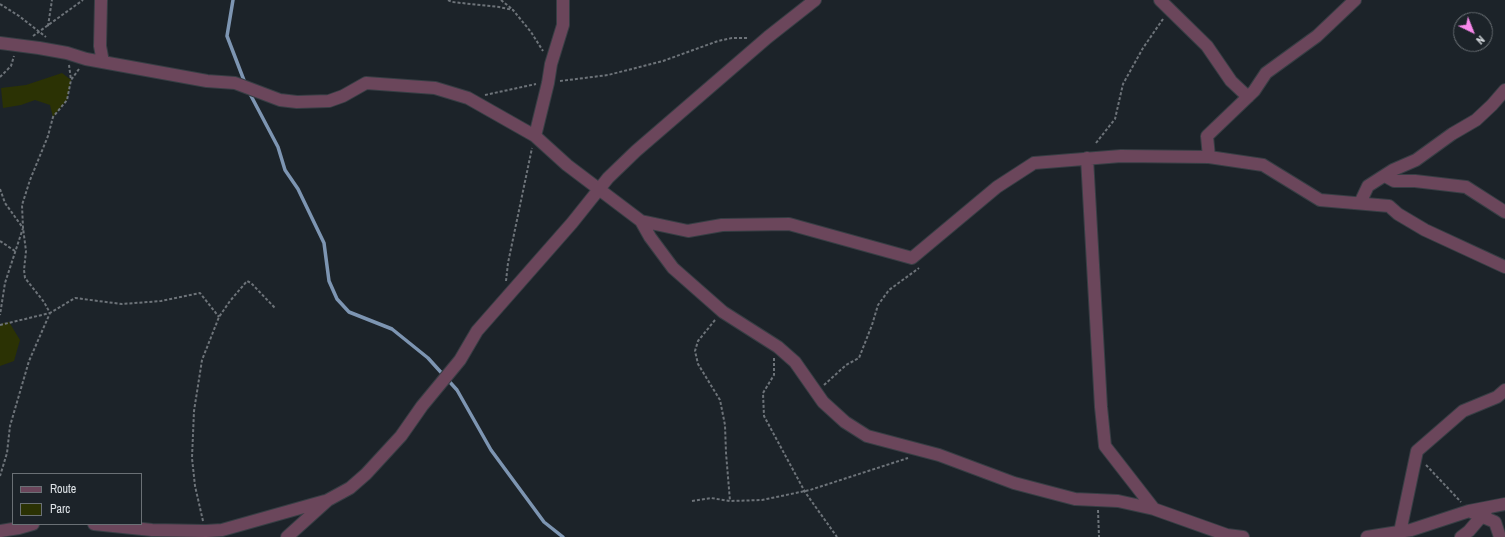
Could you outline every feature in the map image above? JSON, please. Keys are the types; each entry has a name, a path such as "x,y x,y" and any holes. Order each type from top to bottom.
{"street":[{"path":"101,0 100,46 103,62"},
{"path":"535,136 551,64 563,25 563,0"},
{"path":"104,525 152,530 222,530 328,500 350,488 366,474 401,436 422,406 460,360 477,332 608,178 636,151 768,37 815,0"},
{"path":"1160,0 1207,46 1232,81 1248,97"},
{"path":"1209,157 1207,136 1254,91 1266,73 1317,36 1355,0"},
{"path":"0,43 67,53 86,59 207,81 235,83 280,100 298,102 329,101 366,83 435,88 468,98 535,136 567,165 641,221 672,268 723,312 772,342 795,362 823,402 845,422 868,436 939,455 1014,483 1075,499 1118,501 1154,509 1228,536 1243,537"},
{"path":"1360,203 1368,186 1416,160 1452,134 1476,120 1505,90"},
{"path":"641,221 688,231 722,225 789,224 912,258 997,187 1034,163 1121,156 1209,157 1263,164 1320,200 1389,206 1398,214 1425,230 1505,267"},
{"path":"1087,158 1101,407 1105,446 1154,509"},
{"path":"1385,176 1394,181 1466,187 1505,212"},
{"path":"1400,532 1417,452 1464,411 1497,398 1505,390"},
{"path":"287,537 328,500"},
{"path":"1367,537 1410,530 1469,511 1505,504"},
{"path":"1461,537 1469,531 1489,507"},
{"path":"1495,522 1505,510"},
{"path":"1469,511 1495,522 1500,537"},
{"path":"0,531 30,525"}],"path":[{"path":"48,26 52,0"},
{"path":"448,0 513,10"},
{"path":"502,0 513,10 530,32 551,64"},
{"path":"1096,143 1115,118 1123,84 1140,54 1170,10"},
{"path":"468,98 525,86 608,75 663,61 718,41 732,38 768,37"},
{"path":"50,313 44,302 25,278 24,270 26,251 22,205 30,180 48,136 53,117 67,100 71,80 86,59"},
{"path":"510,293 506,281 508,263 535,136"},
{"path":"0,189 5,203 23,228"},
{"path":"0,315 5,283 23,228"},
{"path":"0,241 15,250"},
{"path":"816,392 846,365 859,358 878,305 889,290 919,268"},
{"path":"206,531 195,486 192,458 194,411 202,360 219,317 247,281 251,283 275,308"},
{"path":"0,325 50,313 75,298 122,304 161,301 200,293 219,317"},
{"path":"723,312 711,324 698,341 695,351 698,364 720,400 725,425 730,501"},
{"path":"0,476 7,453 10,426 29,361 50,313"},
{"path":"772,342 775,364 774,376 763,393 762,402 764,416 805,492 837,537"},
{"path":"692,501 711,498 730,501 762,500 805,492 908,458"},
{"path":"1416,459 1427,466 1469,511"},
{"path":"1098,500 1099,537"}],"green space":[{"path":"62,73 71,80 67,100 53,117 50,105 35,100 21,105 3,108 1,88 26,85"},
{"path":"9,322 20,340 14,361 0,366 0,324"}],"waterway":[{"path":"233,0 227,36 245,83"},
{"path":"249,92 278,147 285,170 298,189 324,243 329,281 337,299 349,312 392,329 428,358 457,390 491,450 544,522 563,537"}]}
